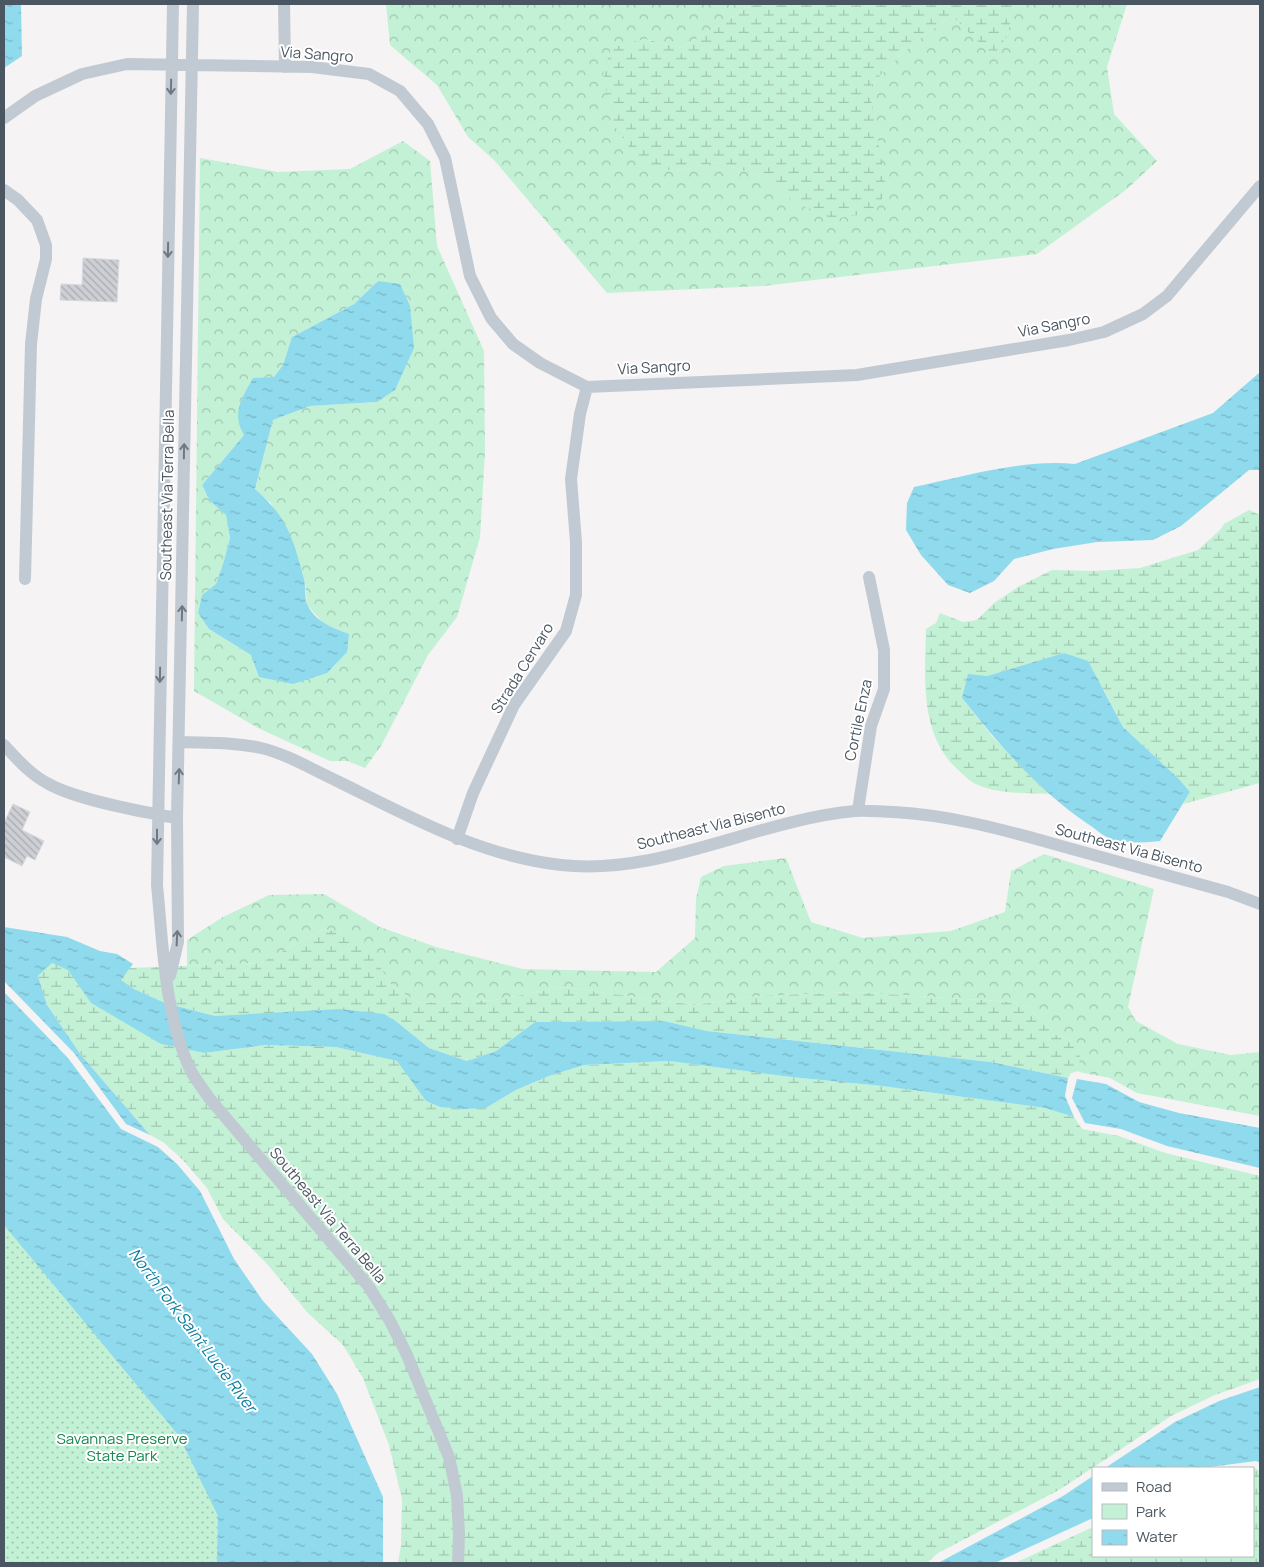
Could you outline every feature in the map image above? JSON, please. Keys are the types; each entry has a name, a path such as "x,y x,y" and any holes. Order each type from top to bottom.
{"street":[{"name":"Southeast Via Terra Bella","path":"173,4 157,884 168,986 177,1035 190,1069 210,1099 369,1287 407,1355 449,1457 457,1495 458,1563"},
{"name":"Southeast Via Terra Bella","path":"168,986 178,942 177,818 180,742 191,66 194,4"},
{"path":"284,4 285,67"},
{"name":"Via Sangro","path":"4,118 35,96 82,74 127,64 285,67 342,70 369,74 400,91 428,124 445,158 470,276 491,318 513,344 540,363 588,387 857,375 1022,348 1104,332 1143,314 1167,296 1260,186"},
{"path":"4,190 18,200 38,220 46,245 46,259 36,299 31,344 24,578"},
{"name":"Strada Cervaro","path":"457,838 473,793 514,706 566,631 576,595 576,542 571,479 580,414 588,387"},
{"name":"Cortile Enza","path":"858,810 870,726 884,689 884,650 869,577"},
{"name":"Southeast Via Bisento","path":"180,742 234,744 263,749 294,761 457,838 488,850 525,860 564,865 610,865 656,859 819,816 858,810 922,814 978,823 1228,892 1260,904"},
{"path":"4,745 27,769 48,784 72,793 177,818"}],"green space":[{"path":"386,4 760,4 747,7 682,48 644,39 676,171 719,162 759,176 801,205 875,132 869,88 908,49 952,16 993,55 1015,4 1127,4 1107,67 1114,114 1157,161 1127,189 1037,254 763,286 607,293 494,160 468,137 437,85 390,45"},
{"path":"760,4 1015,4 1007,36 993,56 952,16 907,49 869,88 887,192 871,213 833,219 801,205 759,176 719,162 676,171 640,163 614,125 603,74 611,48 644,39 682,48 747,7"},
{"path":"403,141 430,161 437,246 484,351 485,452 480,537 457,617 428,655 381,746 365,768 347,761 330,761 258,728 194,691 200,158 278,172 350,169","holes":["378,281 377,402 310,406 273,420 255,490 271,503 305,582 307,605 323,623 348,634 251,655 209,629 198,613 202,595 216,584 230,538 226,515 210,501 202,485 244,435 274,377 283,365 292,337 354,304"]},
{"path":"1249,510 1260,515 1260,783 1183,804 1190,792 1179,779 1123,727 1104,690 1064,653 987,676 962,698 991,735 1049,794 1004,792 978,785 969,780 945,755 936,739 930,722 925,685 926,629 936,623 940,613 963,622 977,620 994,603 1018,587 1052,570 1095,571 1140,568 1198,550 1224,524"},
{"path":"1044,854 1154,889 1128,1007 1136,1021 1178,1044 1231,1055 1260,1052 1260,1116 1137,1093 1110,1078 1079,1072 1072,1041 1056,1035 1029,1008 1013,1002 854,992 758,996 695,1005 562,987 495,1000 419,1003 392,986 361,938 324,929 261,963 187,966 187,940 223,917 269,895 324,894 380,927 436,947 523,969 656,972 695,938 696,899 701,877 724,866 786,858 811,922 863,938 951,931 1005,912 1011,871"},
{"path":"324,929 361,937 392,986 419,1003 495,1000 562,987 695,1005 758,996 854,992 1013,1002 1029,1008 1056,1035 1072,1041 1080,1052 1079,1071 1071,1073 1068,1078 991,1062 707,1031 664,1021 535,1022 496,1051 467,1061 429,1048 397,1022 215,1016 165,1003 134,989 120,980 130,968 261,963"},
{"path":"52,963 68,969 91,1003 162,1044 204,1053 266,1045 336,1047 398,1061 426,1101 440,1107 486,1108 516,1090 549,1076 584,1065 669,1061 791,1077 882,1086 1045,1108 1074,1117 1082,1129 1119,1136 1165,1153 1260,1176 1260,1379 1215,1395 1171,1416 1059,1490 938,1553 927,1563 398,1563 401,1545 402,1499 389,1445 363,1378 343,1345 307,1312 268,1265 223,1219 207,1188 182,1159 163,1142 150,1135 81,1055 47,1005 38,976"},
{"name":"Savannas Preserve State Park","path":"4,1144 287,1563 4,1563"},
{"path":"1254,1468 1260,1471 1260,1563 1015,1563 1092,1527 1092,1557 1254,1557"}],"water":[{"path":"4,4 21,4 22,56 4,68"},
{"path":"378,281 400,284 410,306 414,348 395,390 377,402 310,406 273,420 255,489 275,510 288,529 304,579 306,600 311,612 331,627 349,634 347,652 327,673 293,684 259,677 251,655 209,629 198,613 202,595 216,584 230,538 226,515 210,501 202,485 244,435 238,420 238,413 242,399 253,378 274,377 283,365 292,337 354,304"},
{"path":"1260,372 1260,470 1249,470 1181,526 1153,540 1097,542 1053,549 1014,559 994,581 970,593 948,585 921,555 906,530 907,503 914,487 1014,466 1055,463 1075,464 1213,413"},
{"path":"1064,653 1088,661 1123,727 1179,779 1190,792 1160,841 1131,842 1111,839 1070,811 1036,782 990,733 962,698 968,674 987,676"},
{"path":"4,927 67,937 100,951 117,954 133,964 121,980 134,989 165,1003 215,1016 340,1009 384,1014 429,1048 467,1061 496,1051 535,1022 664,1021 707,1031 991,1062 1068,1078 1065,1096 1074,1117 1045,1108 882,1086 791,1077 669,1061 584,1065 549,1076 516,1090 486,1108 462,1109 440,1107 426,1101 397,1061 336,1047 266,1045 204,1053 161,1044 91,1003 68,970 52,963 38,976 47,1005 81,1055 150,1135 126,1124 74,1053 4,981"},
{"name":"North Fork Saint Lucie River","path":"4,992 68,1058 121,1129 158,1147 177,1164 200,1191 234,1259 263,1301 312,1354 337,1394 383,1497 383,1563 217,1563 218,1516 179,1436 4,1225"},
{"path":"1077,1079 1106,1084 1139,1102 1179,1113 1260,1128 1260,1168 1167,1146 1121,1129 1085,1123 1072,1098"},
{"path":"1260,1387 1260,1463 1256,1461 1210,1467 1107,1467 1175,1422 1219,1401"},
{"path":"1092,1477 1092,1518 995,1563 938,1563 1063,1496"}],"building":[{"path":"83,258 119,260 117,302 60,300 61,284 82,285"},
{"path":"13,804 30,812 22,830 44,841 35,860 27,856 22,866 4,857 4,823"}]}
